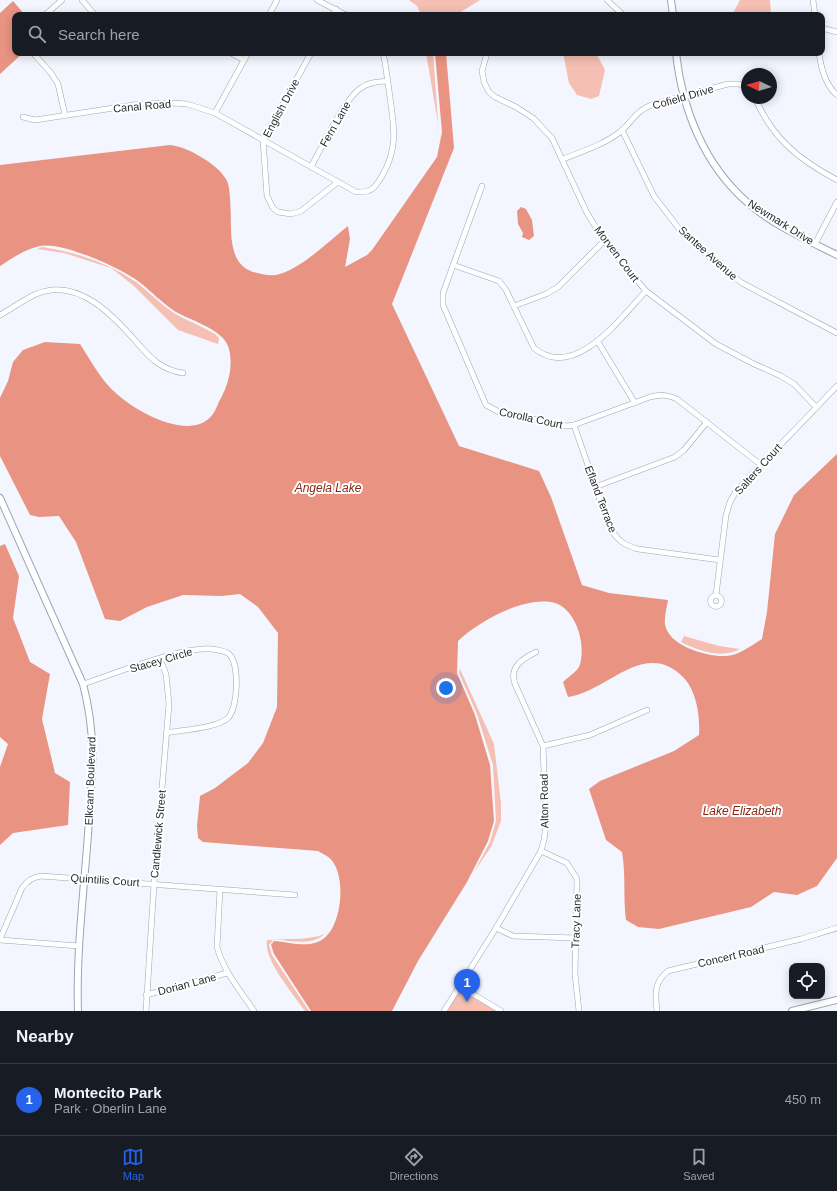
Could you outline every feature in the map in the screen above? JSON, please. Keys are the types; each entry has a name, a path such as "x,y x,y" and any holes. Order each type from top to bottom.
{"street":[{"path":"49,12 62,0"},
{"path":"82,0 92,12"},
{"path":"271,12 277,0"},
{"path":"317,0 341,12"},
{"path":"607,0 620,12"},
{"path":"671,0 672,12"},
{"path":"813,0 815,12"},
{"path":"825,29 837,32"},
{"path":"36,56 51,73 58,84 64,116"},
{"path":"237,56 244,60"},
{"path":"215,114 246,56"},
{"name":"English Drive","path":"309,56 263,140 267,196 273,208 278,212 292,214 301,211 338,182"},
{"path":"383,56 387,81"},
{"name":"Morven Court","path":"487,56 482,71 484,82 489,92 495,97 516,107 542,126 552,138 586,211 604,241 646,291 716,344 794,384 816,407"},
{"name":"Newmark Drive","path":"676,56 683,96 702,143 718,170 749,204 773,220 837,255"},
{"path":"819,56 820,66 825,78 837,95"},
{"name":"Canal Road","path":"23,117 34,120 140,104 187,104 215,114 356,192 364,193 371,191 387,167 393,149 394,129 387,81"},
{"name":"Fern Lane","path":"312,167 350,98 359,89 368,84 387,81"},
{"name":"Cofield Drive","path":"563,159 602,143 622,130 640,110 683,96 728,84 741,85"},
{"path":"757,104 771,128 782,143 804,161 837,180"},
{"name":"Santee Avenue","path":"622,130 654,196 685,235 742,283 837,333"},
{"name":"Corolla Court","path":"482,186 453,265 444,293 443,305 486,405 499,412 559,426 574,425 660,394 668,395 707,422 761,465"},
{"path":"815,244 837,202"},
{"path":"514,306 546,294 558,287 604,241"},
{"path":"453,265 498,281 506,290 534,348 541,354 552,358 563,358 578,353 598,342 646,291"},
{"path":"0,315 34,295 55,290 70,291 90,298 102,307 114,317 149,357 160,366 173,372 183,373"},
{"path":"598,342 635,403"},
{"name":"Salters Court","path":"716,595 726,515 730,502 736,491 837,386"},
{"path":"595,487 675,457 684,450 707,422"},
{"name":"Efland Terrace","path":"574,425 609,526 616,539 625,546 638,549 720,560"},
{"name":"Elkcam Boulevard","path":"0,498 83,684 90,712 94,755 80,946 78,1011"},
{"name":"Stacey Circle","path":"83,684 190,650 212,649 229,654 234,661 236,672 235,702 228,718 217,724 166,733"},
{"name":"Alton Road","path":"444,1011 496,928 541,851 546,825 543,746 515,684 514,677 519,663 536,652"},
{"name":"Candlewick Street","path":"146,1011 168,690 160,659"},
{"path":"543,746 590,735 647,710"},
{"name":"Tracy Lane","path":"541,851 568,863 577,879 575,974 579,1011"},
{"name":"Quintilis Court","path":"0,939 22,888 26,882 35,877 41,876 295,895"},
{"path":"220,890 217,947 227,973 254,1011"},
{"path":"496,928 513,936 576,938"},
{"name":"Concert Road","path":"657,1011 655,995 656,987 662,976 668,971 801,939 837,928"},
{"path":"0,939 80,946"},
{"name":"Dorian Lane","path":"146,995 227,973"},
{"path":"460,986 501,1011"},
{"path":"792,1011 813,1009 837,1000"}],"shaded area":[{"path":"409,0 480,0 461,12 420,12 417,6"},
{"path":"740,0 770,0 771,12 734,12"},
{"path":"427,56 433,56 439,135"},
{"path":"564,56 598,56 605,70 599,96 591,99 577,95 569,83"},
{"path":"42,247 91,259 114,269 125,275 136,282 174,313 215,334 219,338 218,344 178,330 134,286 111,268 64,253 37,249"},
{"path":"684,636 719,646 740,649 726,653 710,653 681,642"},
{"path":"460,669 494,744 501,803 501,821 491,847 474,872 490,842 496,821 493,765 477,714 459,673"},
{"path":"325,934 314,940 301,942 277,939 311,938"},
{"path":"267,940 274,940 269,945 272,955 309,1011 305,1011 274,967 267,948"},
{"path":"465,991 497,1011 447,1011 456,996"}],"water":[{"path":"13,1 22,12 12,12 12,56 20,56 0,74 0,13"},
{"name":"Angela Lake","path":"435,56 446,56 454,148 392,304 459,446 539,471 551,497 582,585 609,593 668,600 665,624 668,632 681,644 690,649 709,655 731,656 740,652 762,639 767,612 775,534 794,495 837,454 837,858 817,886 797,895 774,892 751,907 659,929 638,927 626,920 622,852 606,840 589,789 600,781 674,751 699,735 699,720 695,697 684,678 669,667 655,663 640,665 626,670 583,693 568,697 563,682 578,669 582,650 581,640 574,621 563,607 555,603 543,602 517,606 490,618 467,633 458,641 457,673 475,715 490,765 494,821 488,841 467,882 418,961 392,1011 311,1011 274,954 271,945 274,941 297,944 315,943 327,935 333,927 340,904 340,880 332,860 318,851 203,842 198,838 197,826 200,796 215,788 248,763 263,743 277,707 278,633 258,607 240,594 222,596 183,595 147,607 120,621 105,619 76,542 59,516 39,517 30,515 0,456 0,398 8,381 13,362 23,350 45,342 80,344 107,384 127,402 151,416 165,422 192,426 204,422 213,414 224,392 231,366 228,346 225,340 213,330 176,312 130,276 118,269 76,251 50,246 40,246 14,257 0,266 0,165 170,145 185,149 202,157 210,163 223,175 227,181 230,193 231,236 238,260 244,267 253,272 277,275 289,271 307,260 348,226 350,239 345,267 367,255 437,157 442,132"},
{"path":"521,207 526,209 532,220 534,236 529,240 522,237 523,233 518,224 517,211"},
{"path":"5,544 19,576 13,618 30,662 50,674 42,719 55,773 70,782 68,825 13,833 0,845 0,767 8,744 0,737 0,546"}],"place":[{"name":"Montecito Park","path":"467,1002"}],"water label":[{"name":"Lake Elizabeth","path":"742,811"}]}
